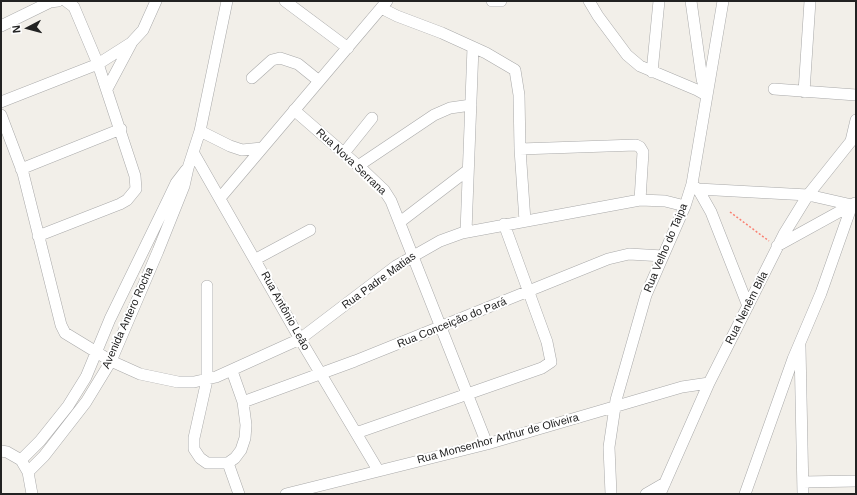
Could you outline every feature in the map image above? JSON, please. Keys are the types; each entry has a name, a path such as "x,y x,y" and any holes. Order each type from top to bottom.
{"street":[{"path":"1,26 50,2 58,1"},
{"path":"107,89 132,43 143,30 156,1"},
{"name":"Avenida Antero Rocha","path":"28,472 44,456 86,402 111,360 184,186 200,131 227,1"},
{"path":"285,1 348,48"},
{"path":"589,1 598,16 627,55 640,66 706,95"},
{"path":"652,72 659,1"},
{"path":"691,1 702,79 706,95"},
{"name":"Rua Velho do Taipa","path":"611,494 608,447 614,407 646,295 685,206 695,187 706,95 723,1"},
{"path":"804,92 810,1"},
{"path":"38,236 120,204 128,200 136,189 135,176 107,89 98,64 70,4"},
{"path":"220,198 384,4 397,16 473,47 501,60 515,70 519,95 520,149 525,221"},
{"path":"1,102 98,64 132,43"},
{"path":"466,232 473,47"},
{"path":"252,78 272,60 280,58 298,64 319,81"},
{"path":"774,89 856,95"},
{"path":"358,166 434,115 450,108 471,105"},
{"name":"Rua Nova Serrana","path":"294,110 384,190 414,255 487,444"},
{"name":"Rua Padre Matias","path":"1,115 21,168 61,325 65,333 111,360 140,374 178,382 207,380 232,371 300,339 362,291 414,255 440,241 466,232 504,224 640,200 665,200 685,206"},
{"path":"344,153 372,118"},
{"path":"854,138 856,120"},
{"path":"21,168 121,129"},
{"path":"200,131 242,150 262,148"},
{"name":"Rua Nenêm Bila","path":"660,494 709,383 777,246 808,195 854,138"},
{"path":"520,149 636,145 640,147 643,152 640,200"},
{"name":"Rua Antônio Leão","path":"193,152 256,259 300,339 378,470"},
{"name":"Avenida Antero Rocha","path":"21,460 40,441 75,394 98,351 114,311 176,183 188,168"},
{"path":"400,222 468,170"},
{"path":"695,187 808,195 854,204"},
{"path":"695,187 711,212 748,306"},
{"path":"777,246 854,204"},
{"path":"745,494 800,342 821,293 854,204"},
{"path":"356,433 468,395 542,368 551,362 551,356 504,224"},
{"path":"256,259 310,230"},
{"name":"Rua Conceição do Pará","path":"243,402 321,374 442,327 615,257 629,254 663,256"},
{"path":"207,286 207,380 194,438 194,449 200,458 207,463 228,463 235,458 241,450 245,438 246,425 243,402 232,371"},
{"path":"114,311 128,319"},
{"path":"800,342 803,494"},
{"name":"Rua Monsenhor Arthur de Oliveira","path":"286,494 487,444 682,387 709,383"},
{"path":"784,385 801,387"},
{"path":"75,394 86,402"},
{"path":"4,452 21,460 28,472 32,494"},
{"path":"228,463 239,494"},
{"path":"803,482 856,481"},
{"path":"646,494 665,483"}],"path":[{"path":"730,212 777,246"}]}
